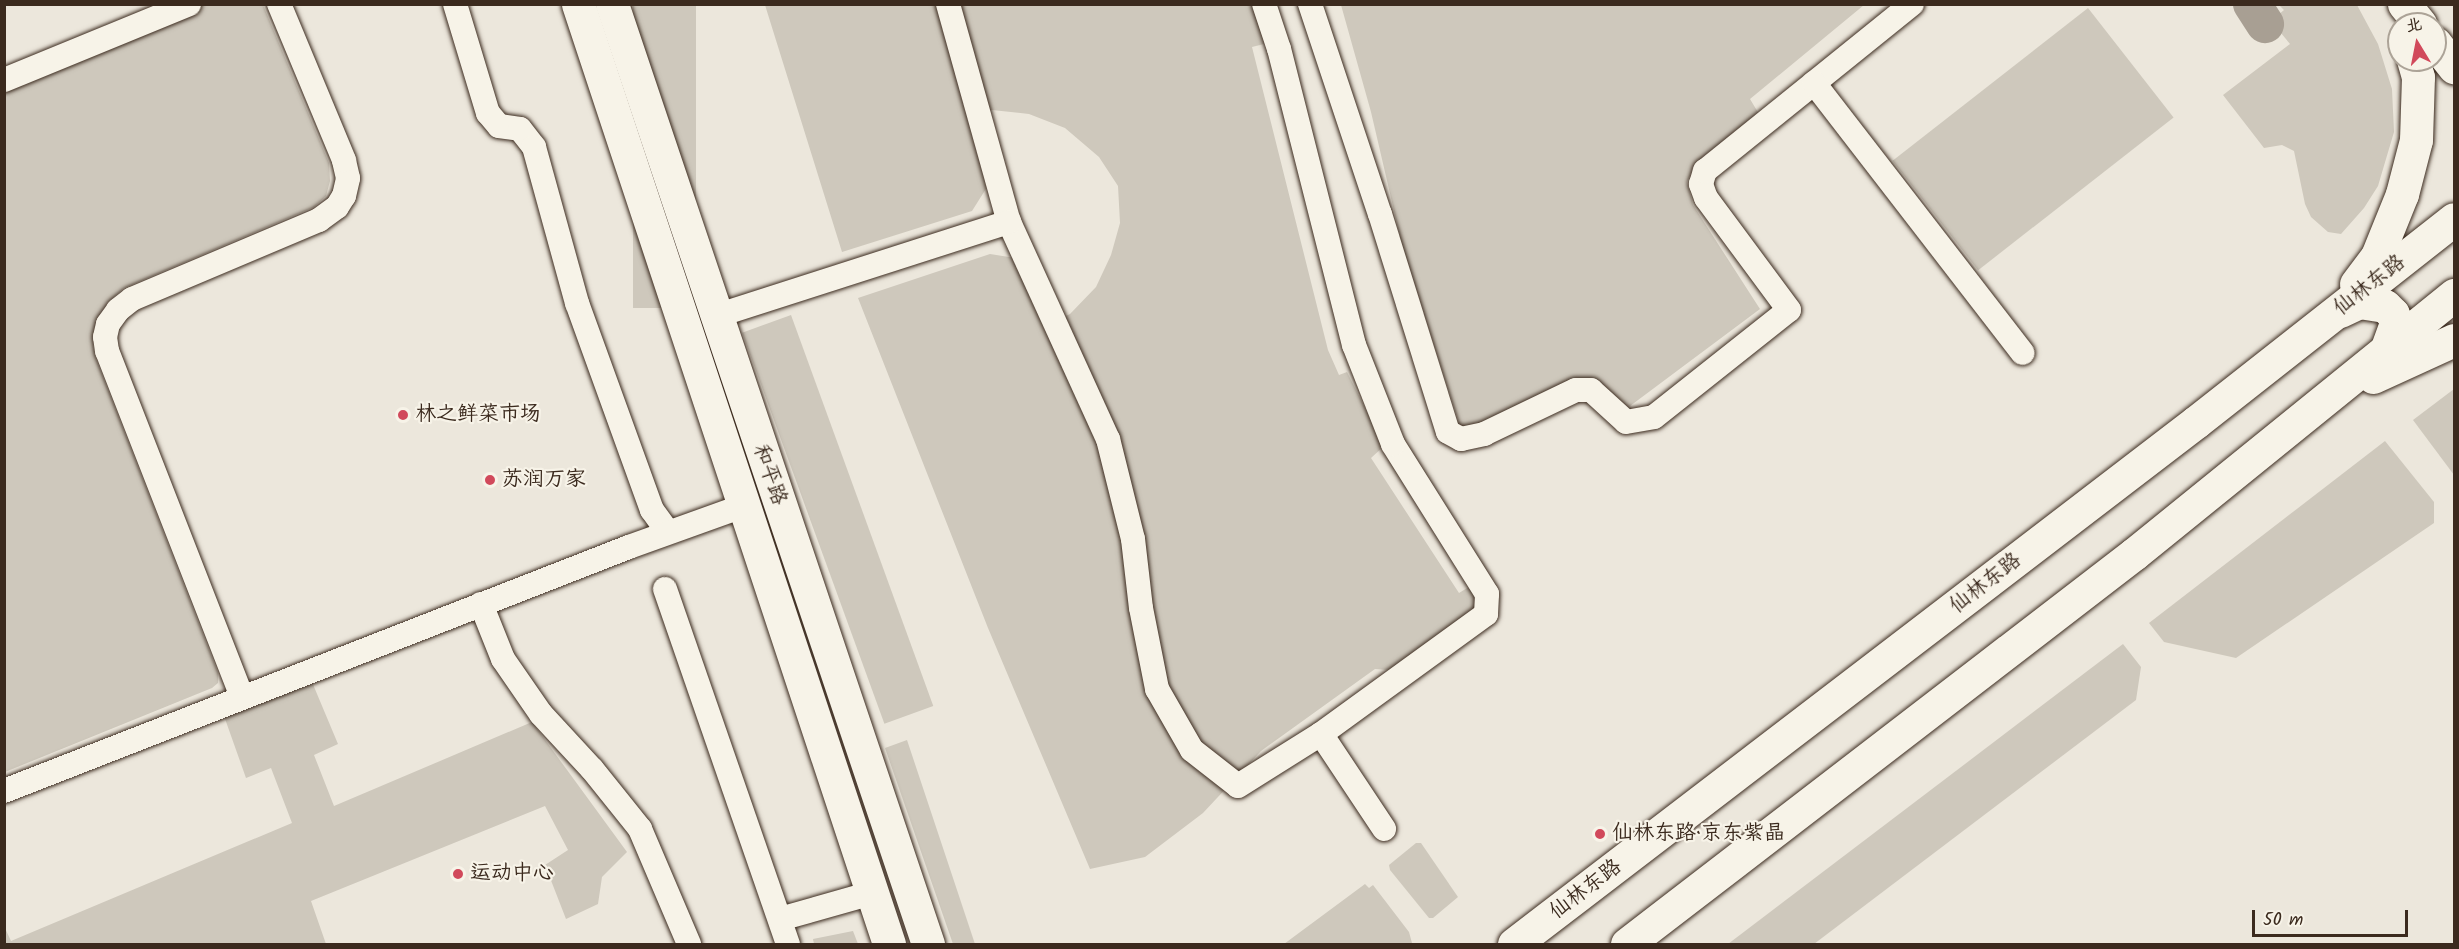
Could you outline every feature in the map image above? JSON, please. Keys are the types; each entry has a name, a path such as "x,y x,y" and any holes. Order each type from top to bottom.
{"main road":[{"name":"和平路","path":"578,4 889,945"},
{"name":"和平路","path":"612,4 928,945"},
{"path":"2335,312 2377,256 2402,194 2416,140 2417,72"},
{"name":"仙林东路","path":"1514,945 2454,219"},
{"path":"1627,945 2134,554 2454,295"},
{"path":"2335,312 2359,303 2385,306 2393,314 2396,323 2386,351"},
{"path":"2333,395 2454,340"}],"street":[{"path":"4,80 189,4"},
{"path":"242,697 111,361 105,337 108,324 117,310 132,299 319,220 337,207 344,196 348,178 344,160 279,4"},
{"path":"455,4 488,113 499,126 520,129 534,147 577,303 652,510 668,532"},
{"path":"948,4 1009,222 1108,439 1133,539 1141,609 1156,689 1192,750 1238,786 1321,735 1486,614 1487,594 1394,444 1354,345 1279,48 1264,4"},
{"path":"1310,4 1380,214 1448,432 1461,439 1484,434 1576,390 1591,390 1626,422 1654,417 1789,310 1706,198 1701,184 1705,171 1912,4"},
{"path":"1814,83 2023,353"},
{"path":"716,316 1009,222"},
{"path":"4,791 480,604 668,532 743,506"},
{"path":"665,589 788,945"},
{"path":"480,604 503,659 541,714 592,769 640,829 689,945"},
{"path":"1321,735 1384,829"},
{"path":"780,919 872,893"}],"shaded area":[{"path":"203,5 263,5 329,163 330,181 326,196 314,207 124,288 107,303 96,326 93,346 96,359 218,673 218,683 212,688 5,772 5,87"},
{"path":"633,5 696,5 696,308 633,308"},
{"path":"765,5 1256,5 1268,43 1252,47 1328,350 1339,375 1347,372 1384,446 1371,458 1459,593 1472,585 1478,598 1474,611 1390,670 1375,669 1261,751 1203,813 1145,857 1090,869 988,628 858,298 990,254 1015,258 1047,325 1070,314 1096,287 1111,255 1120,223 1118,186 1099,157 1065,128 1029,114 992,110 971,115 989,184 972,211 842,252"},
{"path":"1341,5 1864,5 1750,99 1759,114 1695,165 1687,182 1693,205 1760,309 1626,409 1599,383 1471,429 1460,426 1402,245 1371,112"},
{"path":"2279,5 2357,5 2378,44 2392,89 2394,132 2378,186 2364,208 2341,234 2328,232 2311,217 2305,204 2294,151 2282,145 2264,148 2223,95 2290,44 2271,21 2284,10"},
{"path":"2088,8 2174,118 1978,270 1893,161"},
{"path":"791,315 933,706 884,724 742,333"},
{"path":"2454,389 2454,475 2413,420"},
{"path":"2385,441 2434,502 2434,523 2236,658 2164,642 2149,623"},
{"path":"2123,644 2141,667 2136,700 1814,944 1728,944"},
{"path":"312,682 338,744 314,755 334,806 532,722 627,852 602,877 598,904 566,919 545,865 568,850 545,806 311,901 326,944 5,944 4,926 11,941 292,823 271,768 246,778 224,716"},
{"path":"907,740 975,944 953,944 885,748"},
{"path":"1416,843 1421,843 1458,897 1433,918 1429,918 1390,870 1389,865"},
{"path":"1365,884 1369,888 1373,885 1409,932 1412,943 1284,944"},
{"path":"853,931 858,944 814,944 813,939"}],"waterway":[{"path":"2252,4 2265,24"}],"place":[{"name":"林之鲜菜市场","path":"403,415"},
{"name":"苏润万家","path":"490,480"},
{"name":"仙林东路·京东紫晶","path":"1600,834"},
{"name":"运动中心","path":"458,874"}]}
